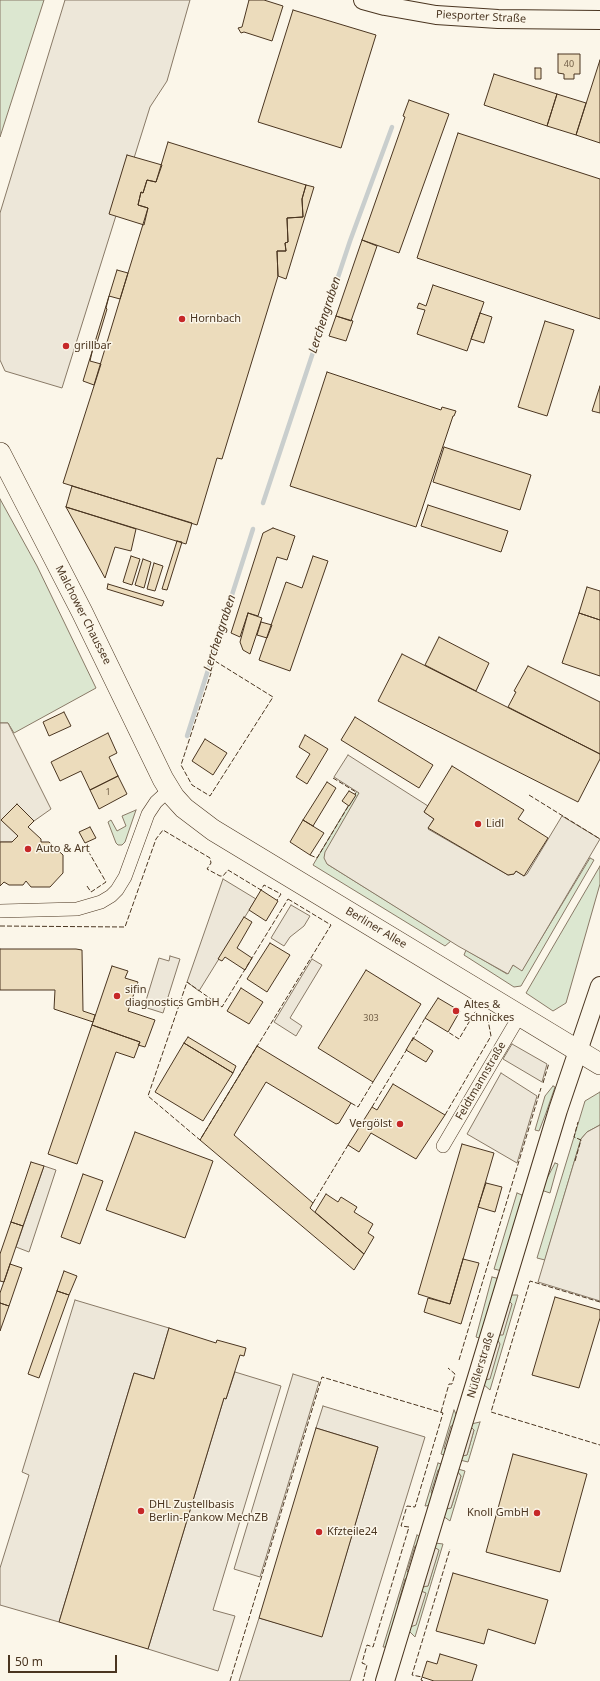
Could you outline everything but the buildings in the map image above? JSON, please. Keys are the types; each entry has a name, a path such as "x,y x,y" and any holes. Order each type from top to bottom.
{"main road":[{"name":"Malchower Chaussee","path":"0,453 82,612 166,784"},
{"name":"Berliner Allee","path":"166,784 184,808 213,830 600,1064"}],"street":[{"name":"Piesporter Straße","path":"363,0 436,16 498,19 600,20"},
{"path":"0,911 77,909 89,906 110,896 117,890 125,877 148,814 166,784"},
{"path":"578,1050 600,986"},
{"name":"Feldtmannstraße","path":"443,1146 520,1015"},
{"name":"Nüßlerstraße","path":"385,1681 534,1189 578,1050"}],"green space":[{"path":"0,0 44,0 0,137"},
{"path":"0,499 37,566 96,688 14,733 8,723 0,723"},
{"path":"357,791 359,793 327,864 451,941 445,946 313,865"},
{"path":"136,810 125,842 122,845 118,845 108,822 111,820 117,831 126,826 122,816"},
{"path":"590,858 594,860 521,986 514,987 464,955 466,950 507,974 513,965 522,970"},
{"path":"600,866 600,884 566,1003 553,1011 526,993"},
{"path":"553,1086 555,1087 539,1131 535,1130 545,1096"},
{"path":"600,1092 600,1125 587,1132 581,1139 545,1260 537,1258 585,1101"},
{"path":"555,1163 558,1164 550,1193 541,1190"},
{"path":"517,1193 522,1195 520,1210 502,1271 494,1269"},
{"path":"492,1277 500,1279 482,1339 476,1337"},
{"path":"510,1295 518,1295 490,1390 483,1384"},
{"path":"454,1410 457,1416 456,1425 451,1426 444,1448 448,1453 447,1456 441,1454"},
{"path":"480,1422 468,1462 460,1460 462,1456 467,1455 474,1430 470,1426 471,1424"},
{"path":"438,1463 444,1465 443,1469 438,1470 431,1492 434,1497 432,1505 425,1506"},
{"path":"458,1469 465,1471 450,1521 443,1516 446,1509 451,1508 461,1476 457,1471"},
{"path":"417,1535 422,1538 420,1545 415,1546 407,1571 411,1575 405,1579 398,1604 401,1608 389,1647 383,1647"},
{"path":"435,1543 443,1544 415,1637 409,1631 422,1587 428,1586 438,1551 434,1547"}],"shaded area":[{"path":"65,0 190,0 167,81 150,107 62,388 5,371 0,360 0,213"},
{"path":"0,723 8,723 51,809 34,821 2,820 18,836 12,842 0,842"},
{"path":"348,755 428,806 424,812 434,819 428,829 508,875 514,874 516,871 524,876 527,874 562,816 600,839 522,971 513,965 508,974 458,946 327,864 324,858 325,852 359,793 334,777"},
{"path":"223,879 256,899 199,991 187,982"},
{"path":"291,905 310,916 304,926 290,937 284,946 271,938"},
{"path":"170,956 180,959 163,1013 144,1007 159,958 169,961"},
{"path":"312,959 322,965 290,1018 302,1026 296,1036 274,1022"},
{"path":"512,1044 547,1064 542,1082 503,1059"},
{"path":"501,1073 537,1096 517,1163 467,1134"},
{"path":"600,1125 600,1301 538,1282 581,1139 587,1132"},
{"path":"44,1166 56,1170 29,1252 16,1247"},
{"path":"75,1300 169,1328 154,1379 134,1373 59,1622 0,1605 0,1568 29,1475 22,1472"},
{"path":"508,1300 512,1304 503,1335 498,1335"},
{"path":"497,1339 500,1344 490,1379 484,1380"},
{"path":"235,1372 281,1386 213,1610 235,1616 218,1671 148,1649 224,1398 226,1399"},
{"path":"293,1374 319,1382 260,1577 234,1569"},
{"path":"323,1406 425,1437 350,1681 239,1681 259,1618 322,1636 378,1447 316,1428"},
{"path":"470,1426 474,1430 467,1455 462,1456"},
{"path":"457,1471 461,1476 451,1508 446,1509"},
{"path":"434,1547 439,1550 428,1586 422,1587"},
{"path":"421,1591 426,1593 416,1625 410,1627"}],"waterway":[{"name":"Lerchengraben","path":"263,503 350,241 392,127"},
{"name":"Lerchengraben","path":"187,736 253,529"}],"fence":[{"path":"215,661 273,697 210,796 192,785 181,765 215,661"},
{"path":"333,778 356,792 355,794"},
{"path":"529,795 600,839"},
{"path":"310,855 317,858 349,805"},
{"path":"0,926 125,927 156,839 163,830 210,858 211,863 207,869 220,876 223,876 228,870 261,890 264,885 281,894 277,900"},
{"path":"87,849 106,882 91,892 87,886"},
{"path":"288,899 331,925 200,1140 148,1096 187,982 222,1007 288,899"},
{"path":"445,1115 491,1036 488,1020 475,1012 459,1039 448,1032"},
{"path":"412,1041 425,1018"},
{"path":"372,1107 407,1049"},
{"path":"543,1083 549,1063"},
{"path":"351,1103 358,1107 373,1082"},
{"path":"459,1360 541,1088"},
{"path":"575,1161 581,1140 574,1137 578,1122"},
{"path":"313,1203 348,1145"},
{"path":"600,1302 530,1281 491,1412 600,1445"},
{"path":"441,1412 449,1384 452,1384 455,1374 448,1368"},
{"path":"230,1681 322,1377 443,1413 415,1507 407,1506 401,1526 409,1527 373,1647 367,1645 362,1663 367,1665 363,1681"},
{"path":"423,1681 421,1680 422,1677 412,1675 450,1549"}],"place":[{"name":"Hornbach","path":"182,319"},
{"name":"grillbar","path":"66,346"},
{"name":"Lidl","path":"478,824"},
{"name":"Auto & Art","path":"28,849"},
{"name":"sifin diagnostics GmbH","path":"117,996"},
{"name":"Altes & Schnickes","path":"456,1011"},
{"name":"Vergölst","path":"400,1124"},
{"name":"DHL Zustellbasis Berlin-Pankow MechZB","path":"141,1511"},
{"name":"Knoll GmbH","path":"537,1513"},
{"name":"Kfzteile24","path":"319,1532"}]}
